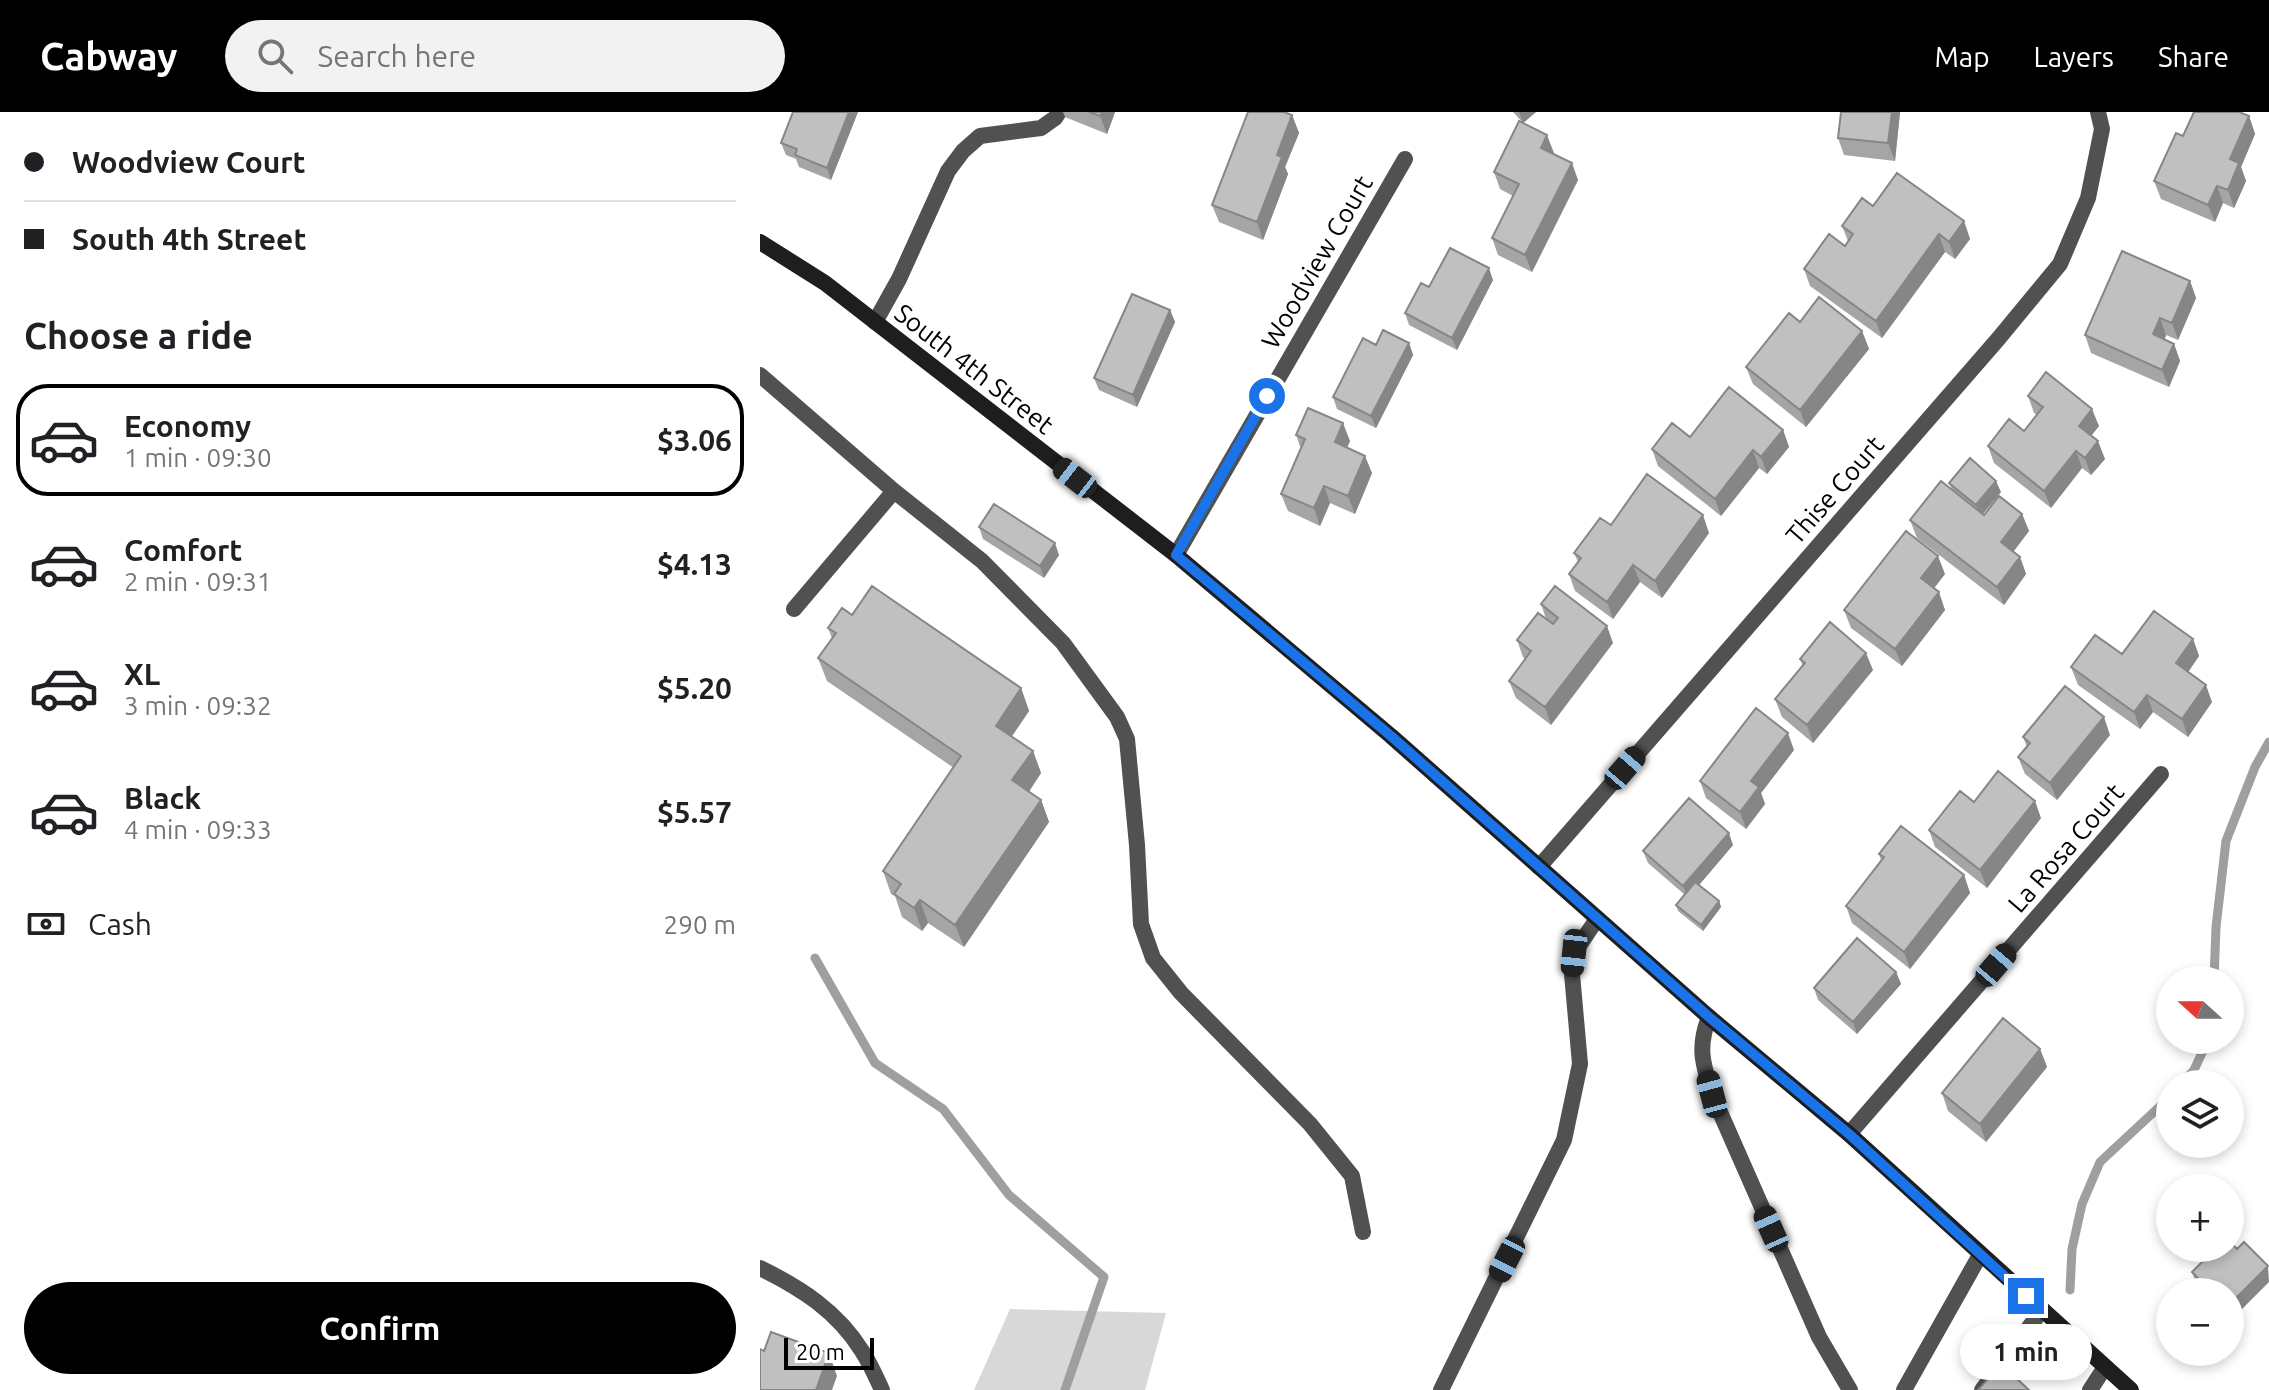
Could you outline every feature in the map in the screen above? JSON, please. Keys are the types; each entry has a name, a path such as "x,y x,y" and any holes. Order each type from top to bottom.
{"main road":[{"name":"South 4th Street","path":"760,242 825,283 1176,555 1391,736 1709,1017 1849,1134 2131,1390"}],"street":[{"path":"875,322 899,279 948,171 963,151 980,136 1041,128 1059,112"},
{"name":"Thise Court","path":"1539,867 2060,264 2088,198 2102,129 2098,112"},
{"name":"Woodview Court","path":"1176,555 1405,159"},
{"path":"760,375 894,491 982,561 1063,643 1117,717 1127,739 1141,924 1153,958 1181,993 1310,1124 1352,1176 1363,1232"},
{"path":"794,609 894,491"},
{"name":"La Rosa Court","path":"1849,1134 2161,774"},
{"path":"1441,1390 1564,1140 1580,1064 1572,974 1574,953 1597,919"},
{"path":"1709,1017 1702,1035 1702,1060 1712,1094 1819,1337 1850,1390"},
{"path":"1904,1390 1980,1255"},
{"path":"760,1268 796,1286 826,1308 861,1349 882,1390"},
{"path":"1982,1390 2042,1310"},
{"path":"2090,1390 2105,1367"}],"shaded area":[{"path":"1010,1309 1166,1313 1145,1390 974,1390"}],"building":[{"path":"793,112 849,112 827,168 795,155 797,149 781,143"},
{"path":"1248,112 1284,112 1292,115 1277,155 1282,157 1257,222 1212,205"},
{"path":"1841,112 1892,112 1888,143 1838,138"},
{"path":"2194,112 2239,112 2249,116 2230,159 2239,163 2228,190 2217,186 2208,205 2154,181 2176,133 2183,136"},
{"path":"1519,121 1547,135 1541,148 1572,163 1525,255 1492,238 1519,184 1494,172"},
{"path":"1897,173 1964,221 1949,242 1939,234 1876,321 1804,269 1829,234 1845,246 1853,234 1842,226 1862,198 1873,206"},
{"path":"1450,248 1489,268 1452,338 1405,313 1421,283 1429,287"},
{"path":"2122,251 2190,281 2172,323 2160,318 2153,334 2174,344 2162,370 2085,335"},
{"path":"1132,294 1170,310 1133,395 1094,378"},
{"path":"1819,297 1862,331 1800,410 1746,367 1789,313 1800,322"},
{"path":"1383,330 1409,343 1371,416 1333,397 1363,338 1376,345"},
{"path":"2046,372 2092,409 2079,426 2098,441 2085,458 2076,451 2044,491 1988,446 2009,419 2024,431 2043,407 2028,396"},
{"path":"1729,387 1783,430 1761,457 1753,450 1715,499 1652,449 1672,423 1690,437"},
{"path":"1308,408 1343,423 1335,442 1365,456 1348,496 1324,486 1314,508 1281,494 1305,439 1296,435"},
{"path":"1970,458 1996,481 1976,505 1949,483"},
{"path":"1647,474 1703,515 1655,581 1633,565 1607,602 1569,574 1581,558 1574,553 1600,518 1611,525"},
{"path":"1941,481 1984,515 1999,496 2022,514 2001,542 2020,557 1997,587 1910,520"},
{"path":"994,504 1055,543 1040,566 979,527"},
{"path":"1906,531 1938,556 1921,578 1939,592 1895,649 1844,610"},
{"path":"872,586 1021,688 996,726 1033,751 1012,780 1041,800 955,925 920,900 914,908 894,894 901,884 883,871 961,756 818,658 836,633 828,628 842,608 852,615"},
{"path":"1555,586 1607,626 1545,707 1509,681 1531,651 1517,640 1538,613 1553,624 1558,618 1541,604"},
{"path":"2154,611 2193,639 2176,663 2206,685 2182,719 2147,695 2134,712 2071,667 2095,635 2122,654"},
{"path":"1830,622 1866,653 1807,725 1775,699 1805,663 1800,659"},
{"path":"2065,686 2104,717 2050,783 2018,757 2030,743 2023,737"},
{"path":"1756,708 1788,733 1751,781 1759,787 1740,812 1700,781"},
{"path":"1998,771 2035,801 1980,870 1929,830 1960,791 1974,802"},
{"path":"1689,798 1729,833 1683,886 1643,851"},
{"path":"1901,826 1964,875 1904,952 1846,906 1884,857 1879,854"},
{"path":"1695,882 1719,901 1701,925 1676,905"},
{"path":"1857,938 1896,972 1853,1022 1814,988"},
{"path":"2003,1018 2040,1049 1980,1124 1942,1093"},
{"path":"2244,1242 2268,1266 2244,1290 2244,1278 2198,1278 2192,1272 2202,1262 2244,1262"},
{"path":"771,1332 829,1353 816,1390 760,1390 760,1349 764,1351"},
{"path":"2001,1364 2029,1390 1978,1390"}],"waterway":[{"path":"2215,966 2226,841 2255,767 2269,742"},
{"path":"815,958 875,1063 943,1109 1009,1195 1104,1277 1065,1390"},
{"path":"2194,1070 2201,1054"},
{"path":"2070,1290 2072,1249 2082,1204 2100,1162 2156,1110"}],"route":[{"path":"1267,396 1176,555 1391,736 1709,1017 1849,1134 2026,1296"}]}
